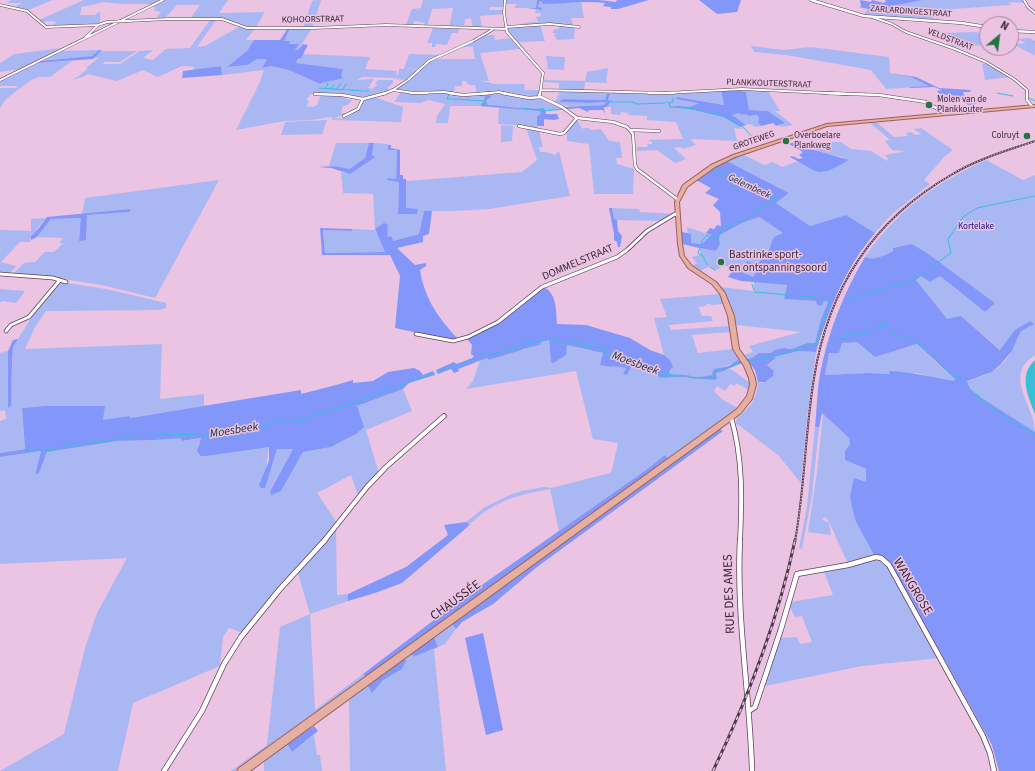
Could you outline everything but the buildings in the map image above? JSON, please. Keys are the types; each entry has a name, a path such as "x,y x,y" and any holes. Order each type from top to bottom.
{"main road":[{"name":"GROTEWEG","path":"678,199 685,186 713,166 738,155 820,127 834,124 1033,106"},
{"path":"678,199 678,215"},
{"name":"CHAUSSÉE","path":"242,771 731,417 744,406 752,389 751,371 736,348 731,316 722,293 714,283 690,267 682,256 678,215"}],"street":[{"path":"0,80 86,36 163,0"},
{"path":"505,0 504,6 506,28 509,36 542,71 543,79 540,97"},
{"name":"ZARLARDINGESTRAAT","path":"812,0 853,13 869,16 962,23 979,26"},
{"path":"1024,0 1028,7 1035,13"},
{"path":"0,5 27,11 46,27 98,25 121,20"},
{"name":"VELDSTRAAT","path":"869,16 895,25 906,33 946,45 989,64 1027,90 1027,100 1033,106"},
{"name":"KOHOORSTRAAT","path":"121,20 222,19 240,27 247,28 314,28 386,25 492,30 550,24 579,26"},
{"path":"86,36 98,25"},
{"path":"315,94 342,95 363,99 393,90 408,80 429,61 473,41 492,30"},
{"path":"1019,31 1035,32"},
{"name":"PLANKKOUTERSTRAAT","path":"541,90 666,93 742,89 879,95 926,102 946,114"},
{"path":"393,90 414,94 445,92 463,95 499,92 525,97 540,97 562,107 577,118 613,122 624,125 633,134 634,160 637,169 678,199"},
{"path":"344,116 358,109 363,99"},
{"path":"519,126 560,134 564,133 577,118"},
{"path":"630,130 659,131"},
{"name":"DOMMELSTRAAT","path":"416,334 453,341 468,337 498,322 542,287 617,257 627,250 647,231 675,214 678,215"},
{"path":"0,274 53,278 66,282"},
{"path":"6,331 11,326 29,317 60,280"},
{"path":"164,771 202,711 224,664 241,637 301,564 326,539 367,487 386,467 444,416"},
{"name":"RUE DES AMES","path":"731,417 738,448 740,473 738,584 749,711 752,771"},
{"name":"WANGROSE","path":"749,711 755,707 781,629 797,574 848,565 876,557 881,558 889,565 983,736 990,753 994,771"}],"green space":[{"path":"11,0 53,0 28,10 15,7 22,3 7,3"},
{"path":"84,0 160,0 154,4 121,4 102,2 81,7 81,12 79,15 95,15 100,12 100,23 97,24 50,27 57,22 48,21 42,23 39,20"},
{"path":"164,0 228,0 219,13 265,12 256,27 246,27 225,19 190,19 200,5 177,5 164,19 155,19 161,12 153,10 156,8 152,7"},
{"path":"321,0 315,20 322,19 314,22 312,28 303,28 312,1"},
{"path":"423,0 504,0 503,7 490,7 489,10 503,10 504,14 480,16 482,29 473,28 471,18 465,19 464,28 449,28 453,8 432,9 427,27 424,26 425,23 414,21 413,26 406,25 412,9 421,8"},
{"path":"506,0 537,0 536,8 514,8 517,4 505,4"},
{"path":"920,0 1024,0 1025,3 1009,2 1011,5 924,11 936,20 864,15 868,9 872,7 892,6"},
{"path":"540,1 543,4 581,2 584,18 571,18 573,25 575,26 574,39 557,40 553,35 557,34 553,33 553,30 560,28 557,25 562,24 524,25 523,23 538,22 536,17 541,16 541,13 535,13 536,10 540,10 538,7"},
{"path":"210,20 216,20 197,47 205,46 239,27 255,28 246,40 254,40 247,51 228,67 248,65 257,59 267,59 262,68 271,66 289,70 320,84 343,78 341,76 343,69 296,63 302,54 370,57 365,69 397,71 396,75 398,75 399,69 404,69 409,54 439,55 427,61 419,69 405,68 418,70 407,80 394,79 398,78 395,77 362,77 357,80 374,79 368,88 372,89 378,84 375,84 378,80 393,80 393,83 387,88 390,90 364,98 337,94 321,94 347,96 345,99 352,100 348,105 343,106 341,113 350,113 334,118 339,119 352,114 356,111 364,99 374,97 403,107 401,122 335,120 331,119 333,118 330,117 311,120 285,121 236,130 260,82 264,70 222,75 221,66 192,70 195,67 182,66 158,77 143,70 117,81 88,74 71,80 79,76 88,68 86,68 98,58 94,57 102,51 137,51 120,62 105,62 103,64 120,64 140,51 153,50 143,58 153,60 166,49 190,48","holes":["311,94 321,94 317,105 313,107 307,106 309,100 306,100"]},
{"path":"540,25 545,41 519,42 532,58 512,37 507,28"},
{"path":"290,28 312,28 298,50 295,50 298,44 289,44 290,41 283,41"},
{"path":"433,28 460,29 457,33 452,33 447,45 436,44 435,47 432,47 432,43 427,43"},
{"path":"977,32 979,33 979,45 950,47 946,45 957,44 943,33"},
{"path":"485,35 494,35 495,40 510,38 520,49 480,53 489,81 482,81 495,84 524,84 525,90 539,90 538,96 529,96 510,92 477,94 475,85 469,85 465,81 462,81 462,86 455,86 454,93 439,91 410,92 395,89 408,81 423,66 433,59 475,59 473,47 462,47"},
{"path":"1030,38 1035,41 1035,56 1019,47 1019,44 1026,43 1019,39"},
{"path":"751,46 783,50 811,47 889,57 890,73 911,77 930,86 886,89 871,70 786,55 754,52"},
{"path":"62,48 21,69 0,72 0,63 14,54"},
{"path":"99,50 92,56 40,61 59,51"},
{"path":"546,56 565,57 564,70 545,69 548,68"},
{"path":"72,61 50,77 39,77 31,80 6,99 0,108 0,88 17,88 18,86 0,86 0,81 36,63"},
{"path":"982,64 989,64 1010,77 985,80"},
{"path":"608,68 606,83 585,82 584,91 559,90 559,83 544,82 544,80 585,81 587,72"},
{"path":"721,90 724,105 677,97 699,102 689,107 681,106 675,108 693,110 723,117 743,129 734,128 737,141 690,139 696,145 683,149 681,147 674,148 686,159 675,163 657,150 637,151 637,147 648,147 647,144 652,144 652,142 648,140 683,139 676,122 647,120 647,116 628,115 629,113 621,112 620,115 611,114 611,107 607,107 610,102 615,102 608,100 610,95 605,100 563,99 559,102 606,102 604,105 566,106 553,102 558,98 558,91 657,94"},
{"path":"742,90 768,91 780,111 775,111 793,125 781,127 779,125 784,124 768,111 749,110 746,93"},
{"path":"401,92 412,94 449,92 458,95 485,94 484,101 480,106 450,106 448,123 436,123 437,116 445,104 429,100 420,103 394,102"},
{"path":"495,93 541,99 564,109 537,110 488,105 486,101 489,99 490,94"},
{"path":"499,107 540,111 542,113 537,115 538,130 517,125 498,124"},
{"path":"739,113 741,115 755,115 759,117 758,123 761,126 755,127 751,124 746,125 731,115"},
{"path":"327,120 322,134 281,135 285,122"},
{"path":"577,120 583,130 583,128 589,128 591,130 601,129 609,141 620,142 622,158 616,158 617,164 634,169 633,194 594,194 589,144 567,141 567,131"},
{"path":"875,121 894,137 908,136 906,133 911,132 915,135 921,134 914,129 921,128 953,150 945,156 924,180 930,184 891,215 875,233 846,215 810,226 776,203 789,193 727,161 744,155 764,165 773,162 782,167 798,161 819,172 832,169 845,158 808,148 806,146 810,144 828,147 826,142 841,142 851,149 871,151 887,161 888,158 885,155 906,151 892,150 885,141 890,140 869,122"},
{"path":"501,125 513,126 512,141 501,142"},
{"path":"526,128 539,131 543,147 539,147 540,152 555,155 559,151 570,196 489,209 424,211 419,234 393,241 387,237 387,233 375,229 373,194 343,193 341,172 350,174 374,157 372,156 374,143 388,144 388,150 397,150 396,179 387,179 399,181 398,214 406,208 406,181 522,172 537,160"},
{"path":"336,143 369,143 365,158 347,170 329,166"},
{"name":"Kortelake","path":"986,160 1023,180 1035,175 1035,355 1026,363 1021,372 1020,381 1034,422 1035,432 970,389 967,381 992,372 1002,365 1013,348 1021,331 1026,328 1030,321 1008,340 1001,350 961,316 947,320 916,280 921,276 940,276 985,312 995,303 927,253 912,244 893,248 893,251 879,257 865,257 890,225 918,200 933,189 967,169"},
{"path":"219,180 155,298 102,285 14,273 24,263 35,262 45,252 54,252 63,243 59,243 63,238 37,237 51,219 82,218 79,240 86,240 87,215 128,212 131,209 82,215 85,198"},
{"path":"612,208 639,209 640,212 675,214 662,221 617,220 614,219"},
{"path":"759,217 783,233 772,243 757,265 747,261 747,263 759,267 753,277 724,265 715,271 710,266 700,271 692,265 697,264 692,257 700,255 700,248 716,251 720,235 742,223"},
{"path":"46,218 31,236 30,242 20,242 1,262 16,266 14,269 9,273 0,272 0,230 31,231 31,219"},
{"path":"687,227 711,235 703,244 691,243 691,234 688,234"},
{"path":"352,229 375,230 386,252 325,253 323,230 351,231"},
{"path":"60,282 106,289 166,303 166,308 160,310 46,311 35,327 25,349 162,344 160,399 204,394 204,406 102,421 105,406 45,406 22,408 25,449 0,453 0,421 6,419 5,410 0,411 0,353 8,351 11,396 13,347 36,310"},
{"path":"754,282 787,285 784,299 817,301 822,306 824,301 828,302 821,319 815,343 791,349 787,348 774,350 771,353 759,353 752,358 746,359 743,355 753,352 749,346 801,332 737,325 721,287 754,291"},
{"path":"0,289 25,291 16,303 2,301 0,303"},
{"path":"720,294 724,304 706,304 706,306 698,307 702,316 711,316 713,321 669,325 671,330 730,326 730,332 692,335 698,353 734,349 743,363 717,368 714,375 699,377 670,375 669,372 672,369 670,360 664,355 654,318 667,317 660,299"},
{"path":"549,340 551,361 554,363 563,356 566,351 566,345 603,353 615,366 626,368 632,365 645,369 661,378 680,377 714,380 717,379 716,373 731,369 750,383 749,390 736,383 735,386 730,384 725,391 717,386 714,391 723,400 738,408 668,458 665,455 559,531 550,489 527,494 497,504 470,524 466,522 485,507 512,494 544,487 551,488 610,473 612,470 618,443 593,439 576,371 466,389 473,381 480,360 487,358 490,360 540,345 541,342"},
{"path":"857,341 875,357 917,344 947,373 955,378 954,382 916,373 825,375 829,353 839,353 842,343"},
{"path":"799,351 816,352 807,418 801,483 778,455 736,423 737,418 749,407 755,398 758,382 762,383 774,373 774,371 767,365 775,360 773,357"},
{"path":"403,389 412,411 366,430 379,474 358,495 351,475 317,493 337,523 243,633 229,628 223,637 220,666 133,703 118,771 0,771 64,734 85,648 97,613 127,558 0,564 0,457 41,451 35,473 39,473 47,452 118,441 155,440 180,437 182,441 202,438 198,445 208,456 269,446 264,488 277,449 293,449 270,490 281,491 303,452 331,447 356,434 357,406"},
{"path":"823,414 849,438 850,444 845,451 845,460 866,469 866,482 856,522 874,555 848,563 835,534 826,517 822,519 829,523 831,535 808,532 817,472"},
{"path":"815,426 819,428 812,495 802,549 799,548 807,507"},
{"path":"336,530 337,595 348,594 348,601 310,614 297,570"},
{"path":"877,559 888,567 940,658 862,666 765,686 780,638 797,637 800,644 812,642 802,616 795,617 790,607 791,602 833,595 824,572 850,567"},
{"path":"310,614 315,710 363,674 366,677 235,771 231,771 267,745 280,627"},
{"path":"452,624 456,629 445,644 438,647 434,637"},
{"path":"434,649 446,771 350,771 349,700 367,685 372,693 377,686 390,675 398,672 404,658 409,655 416,656"},
{"path":"314,735 317,755 320,755 322,771 264,771 264,761 287,744 292,752"}],"shaded area":[{"path":"537,0 599,0 616,2 617,0 649,0 618,9 611,9 611,7 603,6 605,3 597,2 543,4 540,1 538,7 542,8 541,10 527,8 536,8"},
{"path":"699,0 741,0 737,12 717,14"},
{"path":"860,0 871,2 872,0 884,3 886,0 922,0 892,6 872,7 869,9 859,7 861,6"},
{"path":"288,28 290,28 284,41 290,41 289,44 299,44 295,50 298,50 303,44 308,45 301,58 298,59 296,63 343,69 341,76 343,78 320,84 289,70 271,66 262,68 267,59 257,59 248,65 227,67 247,51 254,40 280,40"},
{"path":"99,50 102,50 93,59 36,63 40,61 92,56"},
{"path":"221,66 222,75 182,78 183,71"},
{"path":"889,73 916,77 939,88 971,90 970,92 963,92 965,97 970,98 977,104 968,105 956,96 940,94 937,91 942,90 934,87 911,88 909,87 929,86 911,77"},
{"path":"721,90 742,90 743,92 746,92 749,110 768,111 785,123 776,126 773,123 761,126 758,123 759,117 756,115 749,116 746,114 741,115 739,113 732,115 746,125 740,127 723,117 672,107 689,107 698,103 676,99 677,97 724,105"},
{"path":"494,91 506,92 490,94 491,97 486,101 488,105 530,109 543,108 546,114 557,114 559,119 544,119 544,126 537,126 537,116 541,113 540,111 480,106 484,101 485,94"},
{"path":"607,94 610,94 608,100 614,101 610,102 607,107 604,107 605,114 603,110 589,110 588,112 579,108 567,109 565,107 604,105 606,102 559,102 563,99 605,100"},
{"path":"798,141 808,148 849,160 828,171 815,171 790,157 792,156 799,159 803,158 799,155 803,152 789,144"},
{"path":"369,143 374,143 372,155 375,157 350,174 331,168 318,167 334,166 349,169 365,158"},
{"path":"388,145 391,145 391,148 400,150 400,175 403,175 403,179 406,179 406,208 418,209 417,214 398,214 399,182 387,180 388,178 396,179 397,150 388,150"},
{"path":"727,161 789,193 776,203 810,226 846,215 875,233 855,260 839,290 826,320 816,352 799,351 774,357 775,359 767,365 774,371 773,376 765,382 758,382 755,370 746,359 752,358 759,353 771,353 774,350 784,348 791,349 808,343 815,343 821,319 828,302 824,301 822,306 817,305 816,301 784,299 787,285 741,281 728,277 734,269 753,277 759,267 746,263 747,261 757,265 769,249 774,237 783,233 759,217 742,223 720,235 720,244 716,251 700,248 700,246 699,248 682,244 682,232 691,234 691,243 702,244 711,235 706,233 710,228 714,229 717,225 721,226 720,212 713,205 719,199 705,193 711,188 696,180 716,166"},
{"path":"609,208 612,208 614,219 617,220 618,231 622,236 620,247 618,247 617,242 614,240"},
{"path":"131,209 129,212 87,215 86,240 79,241 81,218 51,219 37,237 31,240 31,236 47,217"},
{"path":"424,211 432,211 429,234 423,236 423,242 397,248 415,265 426,263 426,266 420,270 425,290 433,308 458,339 446,339 395,328 400,276 390,255 322,255 320,228 352,229 352,231 323,230 325,253 385,252 375,229 384,223 388,225 387,237 391,236 393,241 419,234"},
{"path":"912,244 927,253 995,303 985,312 940,276 930,282 921,276 916,280 947,319 961,316 1000,350 1015,330 1030,321 1034,324 1021,331 1012,351 992,372 967,381 970,389 982,398 1035,432 1035,771 999,771 992,745 892,565 884,557 874,555 856,522 850,496 854,478 866,482 866,469 845,460 845,451 850,444 849,438 822,413 819,428 815,426 819,380 823,358 843,299 865,257 879,257 893,251 893,248","holes":["857,342 875,357 917,344 955,379 954,381 889,371 890,374 868,373 825,375 829,353 839,353 842,343"]},
{"path":"544,287 554,298 557,324 586,325 630,338 650,350 664,355 670,360 673,367 669,372 670,375 699,377 713,375 712,373 714,369 729,366 738,360 743,363 716,373 717,379 714,380 680,377 661,378 650,371 632,365 627,375 623,374 626,368 600,365 603,353 567,345 566,355 554,363 551,362 549,340 541,342 540,345 489,360 487,358 458,369 459,371 454,373 451,369 438,374 436,370 454,362 457,364 472,358 474,356 471,354 472,345 467,339 499,323"},
{"path":"18,339 13,347 11,406 8,408 8,351 13,340"},
{"path":"1035,360 1035,414 1027,393 1026,379 1027,372"},
{"path":"414,368 420,371 423,375 433,371 435,375 409,383 403,389 357,406 364,427 356,434 331,447 303,452 281,491 271,495 270,491 293,449 277,449 265,488 261,488 259,485 269,461 269,447 201,456 197,451 201,438 182,441 180,438 118,441 47,452 39,473 35,474 41,451 0,457 0,453 25,449 22,408 45,406 105,406 103,420 129,416 130,418 301,390 301,394 353,380 353,383 373,381 388,372"},
{"path":"720,429 723,431 537,567 493,604 462,622 456,629 452,624"},
{"path":"665,455 668,458 366,677 363,674 459,601 646,470"},
{"path":"466,522 470,524 402,583 348,601 348,594 406,567 448,535 444,525"},
{"path":"483,633 503,730 486,735 465,638"},
{"path":"434,637 438,647 416,656 409,655"},
{"path":"404,658 406,661 402,669 383,680 372,693 367,685"},
{"path":"314,726 318,731 292,752 287,744"}],"waterway":[{"name":"Gelembeek","path":"325,88 328,85 327,83"},
{"name":"Gelembeek","path":"337,89 341,83"},
{"name":"Gelembeek","path":"330,89 335,84"},
{"name":"Gelembeek","path":"343,89 346,84"},
{"name":"Gelembeek","path":"319,88 330,89"},
{"name":"Gelembeek","path":"330,89 337,89"},
{"name":"Gelembeek","path":"337,89 364,91"},
{"path":"997,93 1013,96"},
{"name":"Gelembeek","path":"449,94 447,99 452,99"},
{"path":"670,103 673,102 673,98"},
{"path":"1029,98 1035,101"},
{"name":"Gelembeek","path":"453,99 485,101 484,106"},
{"name":"Gelembeek","path":"604,106 608,102 614,102"},
{"name":"Gelembeek","path":"615,102 632,102 637,104 665,103"},
{"name":"Gelembeek","path":"667,102 669,103 670,107 696,109 726,117"},
{"name":"Gelembeek","path":"567,108 589,107"},
{"name":"Gelembeek","path":"522,108 544,111 563,109"},
{"name":"Gelembeek","path":"727,118 744,128 757,142"},
{"name":"Gelembeek","path":"727,161 738,157"},
{"name":"Gelembeek","path":"721,164 726,162"},
{"name":"Gelembeek","path":"703,240 707,235 716,239 724,227 747,219 758,209 777,200 712,169 720,165"},
{"path":"846,300 914,280 951,253 948,239 963,217 977,208 1035,196"},
{"name":"Gelembeek","path":"702,241 698,253 703,256 705,260"},
{"name":"Gelembeek","path":"705,261 708,265"},
{"name":"Gelembeek","path":"710,267 715,270"},
{"name":"Gelembeek","path":"752,284 754,290"},
{"name":"Gelembeek","path":"748,361 768,358 816,343 830,302 824,298 755,292"},
{"name":"Moesbeek","path":"831,340 844,339 845,335 856,335 862,332 874,334 876,332 875,328 881,326 879,323 887,325 896,336 904,335 908,342 914,341 936,357 939,364 950,374 960,377 961,380 980,397 981,401 994,410 1001,412 1012,422 1035,433"},
{"name":"Moesbeek","path":"481,354 485,356 515,348 521,344 551,339 562,342 582,342 586,346 605,349 607,354 617,355 621,361 638,363 646,369 651,369 660,374 689,376 693,378 715,378 715,371 725,369 742,362"},
{"path":"437,372 475,359 479,355"},
{"name":"Moesbeek","path":"25,452 39,449 50,451 69,445 104,442 128,436 198,434 208,437 258,425 266,427 277,420 286,422 297,420 303,421 317,414 356,403 396,386 434,373"}],"railway":[{"path":"795,541 801,500 811,398 821,346 830,315 858,260 877,236 899,213 923,193 971,164 1035,141"},
{"path":"713,771 739,715 761,658 780,600 795,540"}],"place":[{"name":"Molen van de Plankkouter","path":"929,105"},
{"name":"Colruyt","path":"1027,136"},
{"name":"Overboelare Plankweg","path":"786,141"},
{"name":"Bastrinke sport- en ontspanningsoord","path":"721,262"}]}
